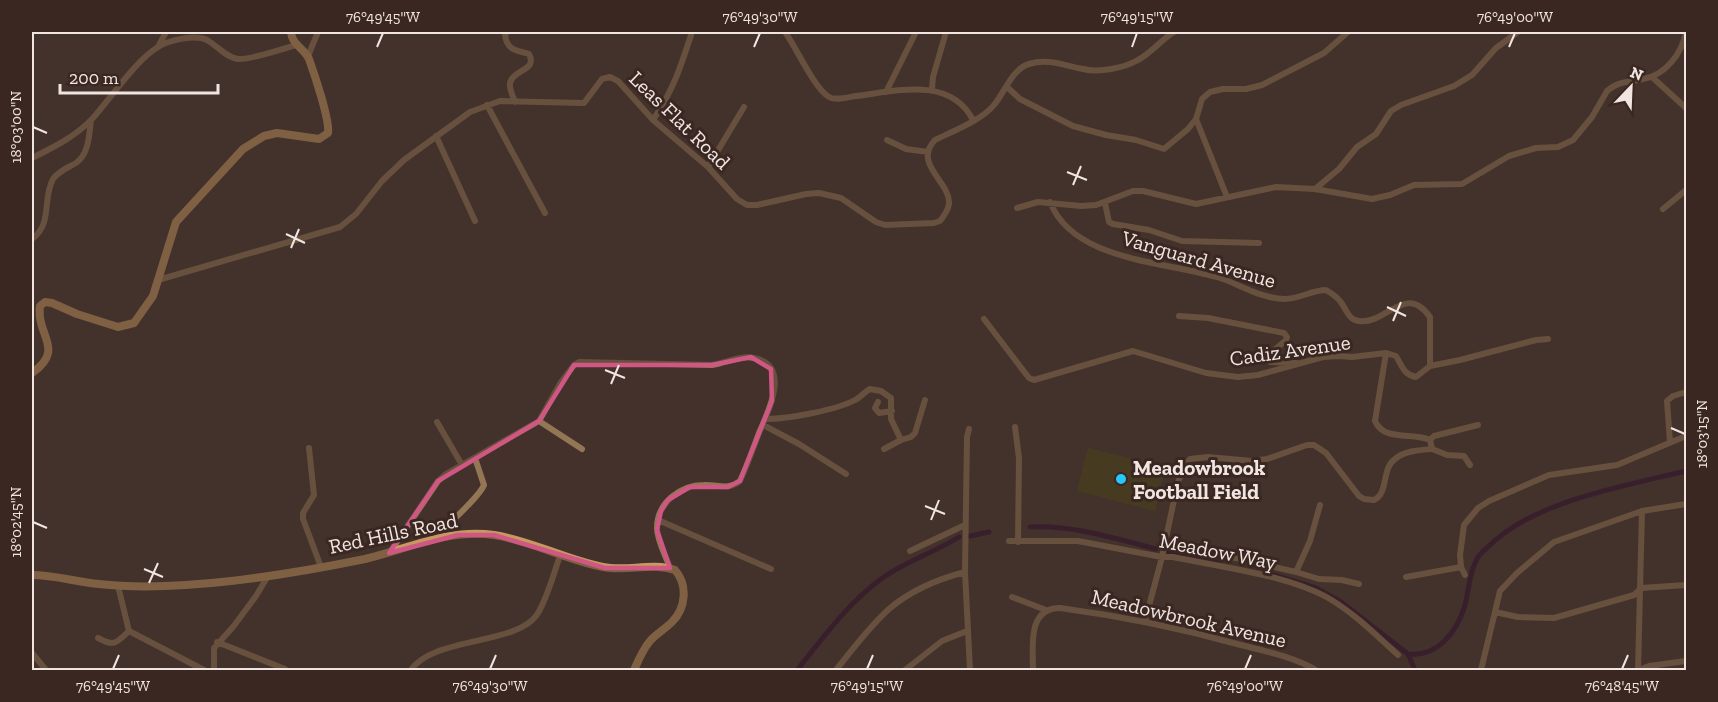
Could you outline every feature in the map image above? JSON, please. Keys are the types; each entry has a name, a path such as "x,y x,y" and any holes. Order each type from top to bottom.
{"main road":[{"path":"32,373 43,365 48,356 39,313 40,306 45,302 52,303 109,326 128,326 137,319 153,296 176,222 243,149 252,142 270,135 290,134 319,139 328,133 326,113 308,56 296,45 291,32"},
{"name":"Red Hills Road","path":"32,575 46,575 96,584 145,587 229,581 321,567 389,553 434,539 476,534 494,535 605,568 670,568"},
{"path":"634,670 650,641 680,612 683,601 683,584 680,576 670,568"}],"street":[{"path":"32,158 64,142 91,120 132,72 159,47 166,32"},
{"path":"308,56 318,32"},
{"path":"507,32 505,39 509,48 529,54 532,61 510,82 515,102"},
{"path":"653,120 668,98 678,76 692,32"},
{"path":"785,32 819,87 828,96 848,98 886,92 932,89 956,98 964,105 973,120"},
{"path":"886,92 916,32"},
{"path":"932,89 933,77 946,32"},
{"path":"887,140 906,149 928,152 935,140 986,114 1017,71 1027,64 1057,62 1086,70 1126,65 1139,60 1162,39 1174,32"},
{"path":"1007,87 1020,99 1073,126 1136,140 1164,149 1188,129 1196,119 1202,99 1210,92 1223,89 1246,89 1262,85 1324,53 1348,32"},
{"path":"1315,189 1339,169 1357,147 1376,134 1391,111 1401,105 1454,86 1473,75 1496,48 1518,32"},
{"path":"1017,208 1038,202 1081,206 1105,203 1133,191 1143,190 1196,204 1276,187 1315,189 1372,199 1390,195 1414,185 1462,184 1509,156 1536,148 1564,145 1573,140 1612,86 1625,81 1652,77 1675,58 1684,42 1686,32"},
{"path":"159,47 186,38 200,38 231,57 241,60 296,45"},
{"name":"Leas Flat Road","path":"158,280 340,227 356,214 382,181 404,160 470,112 500,101 584,103 602,79 610,77 629,91 653,120 708,167 737,199 747,205 819,193 841,198 876,222 885,225 940,221 949,204 930,164 928,152"},
{"path":"1652,77 1686,108"},
{"path":"487,105 545,213"},
{"path":"708,167 744,107"},
{"path":"1196,119 1227,197"},
{"path":"32,239 43,227 47,215 49,189 53,179 60,171 84,155 91,120"},
{"path":"436,136 475,221"},
{"path":"1663,209 1686,190"},
{"name":"Vanguard Avenue","path":"1050,202 1056,215 1068,230 1117,255 1220,278 1288,300 1326,290 1340,301 1353,320 1359,322 1376,318 1408,303 1421,306 1430,317 1430,366"},
{"path":"1105,203 1109,222 1113,224 1149,230 1182,241 1259,243"},
{"path":"1179,316 1208,318 1284,333 1286,340 1271,353 1268,359 1270,362 1304,363"},
{"name":"Cadiz Avenue","path":"984,320 1029,378 1034,380 1133,351 1224,376 1258,375 1323,357 1386,354"},
{"path":"1430,440 1422,437 1400,436 1385,432 1377,426 1375,416 1386,354 1396,356 1406,374 1416,377 1430,366 1536,339 1548,339"},
{"path":"389,553 438,481 539,421 573,365 579,362 712,365 741,357 763,360 771,369 775,382 772,401 740,482 728,487 704,485 690,487 678,492 668,500 661,511 657,530 670,568"},
{"path":"764,422 837,406 855,400 870,389 881,391 891,398 891,419 901,440"},
{"path":"1670,442 1667,401 1673,396 1686,392"},
{"path":"884,449 915,434 925,400"},
{"path":"879,402 875,408 879,413 892,411"},
{"path":"539,421 582,450"},
{"path":"437,422 462,465"},
{"path":"764,422 846,474"},
{"path":"1430,440 1434,436 1478,425"},
{"path":"1015,427 1019,458 1018,542"},
{"path":"969,429 965,572 970,670"},
{"path":"1465,575 1461,567 1461,535 1464,525 1478,508 1489,501 1549,475 1617,465 1686,436"},
{"path":"1430,440 1432,449"},
{"path":"1145,621 1166,542 1177,486 1184,465 1190,459 1208,457 1252,461 1267,459 1307,445 1314,445 1326,453 1359,496 1368,500 1379,498 1390,464 1396,458 1432,449 1447,455 1464,456 1470,465"},
{"path":"309,448 314,495 303,513 303,519 321,567"},
{"path":"449,525 481,492 484,485 475,458"},
{"path":"1481,670 1500,591 1507,582 1558,539 1642,511 1686,504"},
{"path":"1296,572 1310,542 1320,505"},
{"path":"1642,511 1639,670 1649,666 1686,661"},
{"path":"658,520 771,569"},
{"path":"910,551 965,525"},
{"name":"Meadow Way","path":"1009,541 1078,541 1173,557 1279,579 1309,589 1342,607 1398,655"},
{"path":"1166,542 1319,579 1342,579 1359,584"},
{"path":"411,670 417,661 437,652 507,632 528,623 540,609 560,556"},
{"path":"1406,577 1461,567"},
{"path":"836,670 888,610 911,593 944,578 965,572"},
{"path":"214,670 214,648 217,642 239,619 268,576"},
{"path":"1495,612 1518,617 1554,618 1634,595 1641,588 1686,585"},
{"path":"118,586 129,631 204,670"},
{"path":"1012,597 1046,610"},
{"name":"Meadowbrook Avenue","path":"1046,610 1060,608 1145,621 1299,660 1316,670"},
{"path":"1033,670 1034,624 1039,615 1046,610"},
{"path":"98,638 113,644 129,631"},
{"path":"905,670 942,641 967,631"},
{"path":"217,642 285,669"},
{"path":"32,653 46,670"}],"highlighted area":[{"path":"751,357 771,369 772,401 740,481 728,487 690,487 668,500 661,511 657,530 670,568 605,568 494,535 458,535 389,553 438,481 539,421 574,365 712,365"}],"shaded area":[{"name":"Meadowbrook Football Field","path":"1088,448 1166,467 1155,511 1077,491"}],"waterway":[{"path":"1408,654 1428,651 1445,641 1457,624 1465,605 1472,571 1477,559 1507,531 1529,518 1581,497 1686,471"},
{"path":"1030,527 1078,530 1156,549"},
{"path":"970,536 989,532"},
{"path":"797,670 857,599 881,579 959,537"},
{"path":"1167,551 1218,563"},
{"path":"1274,575 1316,588 1341,602 1408,654 1415,670"}],"place":[{"name":"Meadowbrook Football Field","path":"1121,479"}]}
